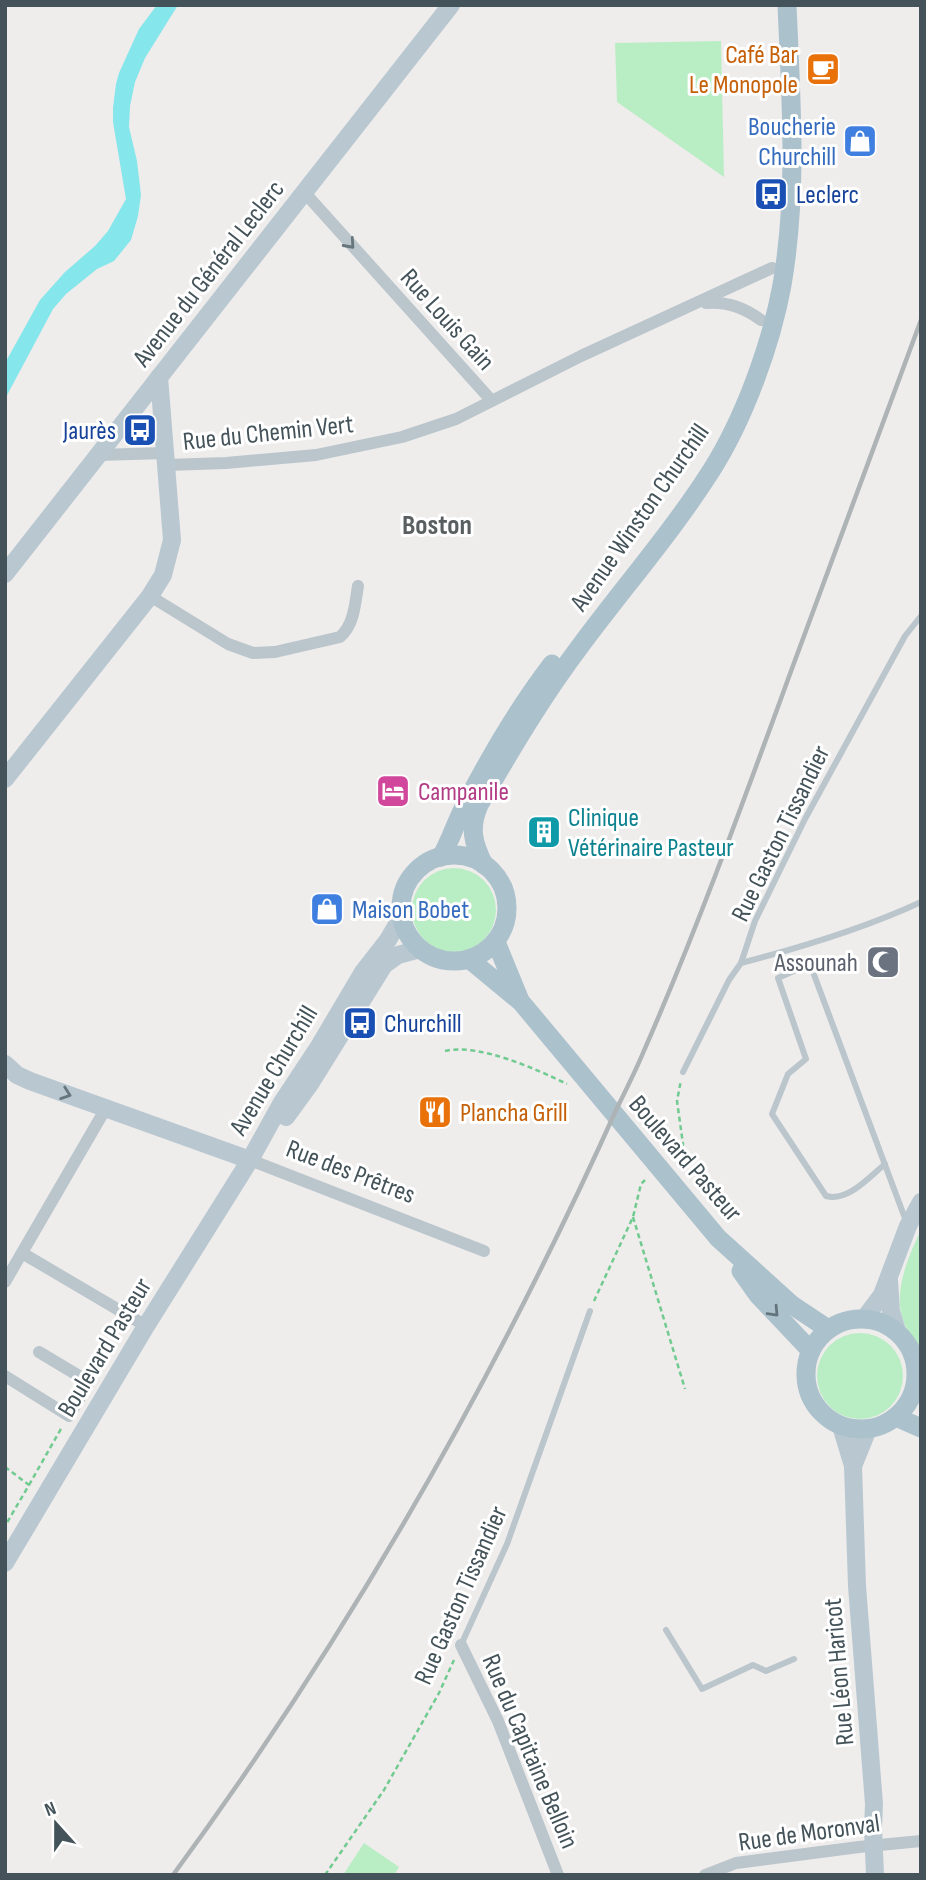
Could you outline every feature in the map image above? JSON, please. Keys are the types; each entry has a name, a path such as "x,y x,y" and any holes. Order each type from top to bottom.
{"main road":[{"name":"Avenue du Général Leclerc","path":"5,573 451,5"},
{"name":"Avenue Winston Churchill","path":"441,857 468,799 528,698 686,490 705,460 740,388 761,320 779,218 782,162 776,5"},
{"name":"Avenue Winston Churchill","path":"484,864 474,836 474,817 479,805 564,668 711,471 744,405 762,356 781,286 791,210 792,152 787,5"},
{"path":"5,779 150,596 163,575 172,540 159,377"},
{"path":"463,856 484,864 502,884 507,901 506,918 496,942 484,953 469,959 452,961 435,958 420,949 408,934 402,916 402,897 410,879 424,865 441,857 463,856"},
{"name":"Avenue Churchill","path":"250,1160 281,1104 363,972 388,940 402,916"},
{"path":"496,942 521,1002"},
{"name":"Avenue Churchill","path":"250,1160 310,1084 384,965 398,955 420,949"},
{"path":"469,959 521,1002"},
{"name":"Boulevard Pasteur","path":"521,1002 719,1238 792,1305 828,1329"},
{"name":"Rue des Prêtres","path":"5,1064 17,1075 30,1081 250,1160"},
{"name":"Boulevard Pasteur","path":"5,1563 146,1326 250,1160"},
{"path":"864,1319 882,1295 908,1226 921,1202"},
{"path":"719,1238 758,1296 810,1352"},
{"path":"889,1277 891,1311 897,1331"},
{"path":"864,1319 882,1322 897,1331 908,1344 915,1359 917,1394 897,1417 883,1425 854,1429 841,1426 826,1416 814,1403 807,1386 806,1369 810,1352 828,1329 845,1321 864,1319"},
{"path":"897,1417 921,1428"},
{"name":"Rue Léon Haricot","path":"841,1426 853,1466 857,1586 874,1804 875,1875"},
{"name":"Rue Léon Haricot","path":"853,1466 867,1429"}],"street":[{"name":"Rue Louis Gain","path":"305,193 491,400 772,268"},
{"name":"Rue Louis Gain","path":"696,305 731,305 761,320"},
{"name":"Rue du Chemin Vert","path":"98,455 226,463 316,455 402,437 456,419 491,400"},
{"path":"150,596 228,644 244,651 262,654 340,636 347,630 353,615 358,586"},
{"path":"5,1282 106,1108"},
{"name":"Rue des Prêtres","path":"250,1160 484,1251"},
{"path":"22,1253 146,1326"},
{"path":"5,1376 69,1416 89,1382 39,1352"},
{"name":"Rue du Capitaine Belloin","path":"461,1645 498,1721 558,1875"},
{"name":"Rue de Moronval","path":"705,1875 736,1863 921,1841"}],"lane":[{"name":"Rue Gaston Tissandier","path":"683,1072 729,980 741,963 755,921 805,818 905,636 921,616"},
{"path":"741,963 850,932 921,902"},
{"path":"885,1164 849,1193 834,1198 826,1196 772,1114 788,1074 806,1059 778,978 810,964 885,1164 908,1226"},
{"name":"Rue Gaston Tissandier","path":"461,1645 508,1544 590,1311"},
{"path":"666,1630 702,1689 753,1665 766,1671 794,1659"}],"path":[{"path":"445,1051 465,1048 505,1059 574,1088"},
{"path":"590,1311 633,1217 641,1184 664,1175 683,1144 677,1101 683,1072"},
{"path":"633,1217 685,1389"},
{"path":"5,1526 69,1416"},
{"path":"5,1467 29,1485"},
{"name":"Rue Gaston Tissandier","path":"325,1875 384,1790 439,1693 461,1645"}],"green space":[{"path":"721,41 724,177 617,102 615,43"},
{"path":"454,868 470,871 484,880 493,894 496,910 493,926 484,940 470,949 454,952 438,949 424,940 415,926 412,910 415,894 424,880 438,871"},
{"path":"921,1230 921,1352 904,1323 900,1300 903,1275"},
{"path":"852,1333 868,1333 891,1345 900,1359 903,1376 900,1393 891,1407 868,1419 852,1419 836,1412 824,1400 817,1384 817,1368 824,1352 836,1340"},
{"path":"364,1843 399,1867 394,1875 343,1875"}],"water":[{"path":"157,5 178,5 145,58 135,82 130,106 129,127 141,195 131,240 114,261 97,269 66,294 53,309 5,399 5,363 40,300 108,231 126,199 113,122 116,84 139,29"}],"railway":[{"path":"173,1875 299,1693 358,1599 469,1406 570,1208 640,1060 703,908 921,320"}],"place":[{"name":"Café Bar Le Monopole","path":"823,69"},
{"name":"Boucherie Churchill","path":"860,141"},
{"name":"Leclerc","path":"771,194"},
{"name":"Jaurès","path":"140,430"},
{"name":"Campanile","path":"393,791"},
{"name":"Clinique Vétérinaire Pasteur","path":"544,832"},
{"name":"Maison Bobet","path":"327,909"},
{"name":"Assounah","path":"883,962"},
{"name":"Churchill","path":"360,1023"},
{"name":"Plancha Grill","path":"435,1112"}],"district":[{"name":"Boston","path":"437,524"}]}
